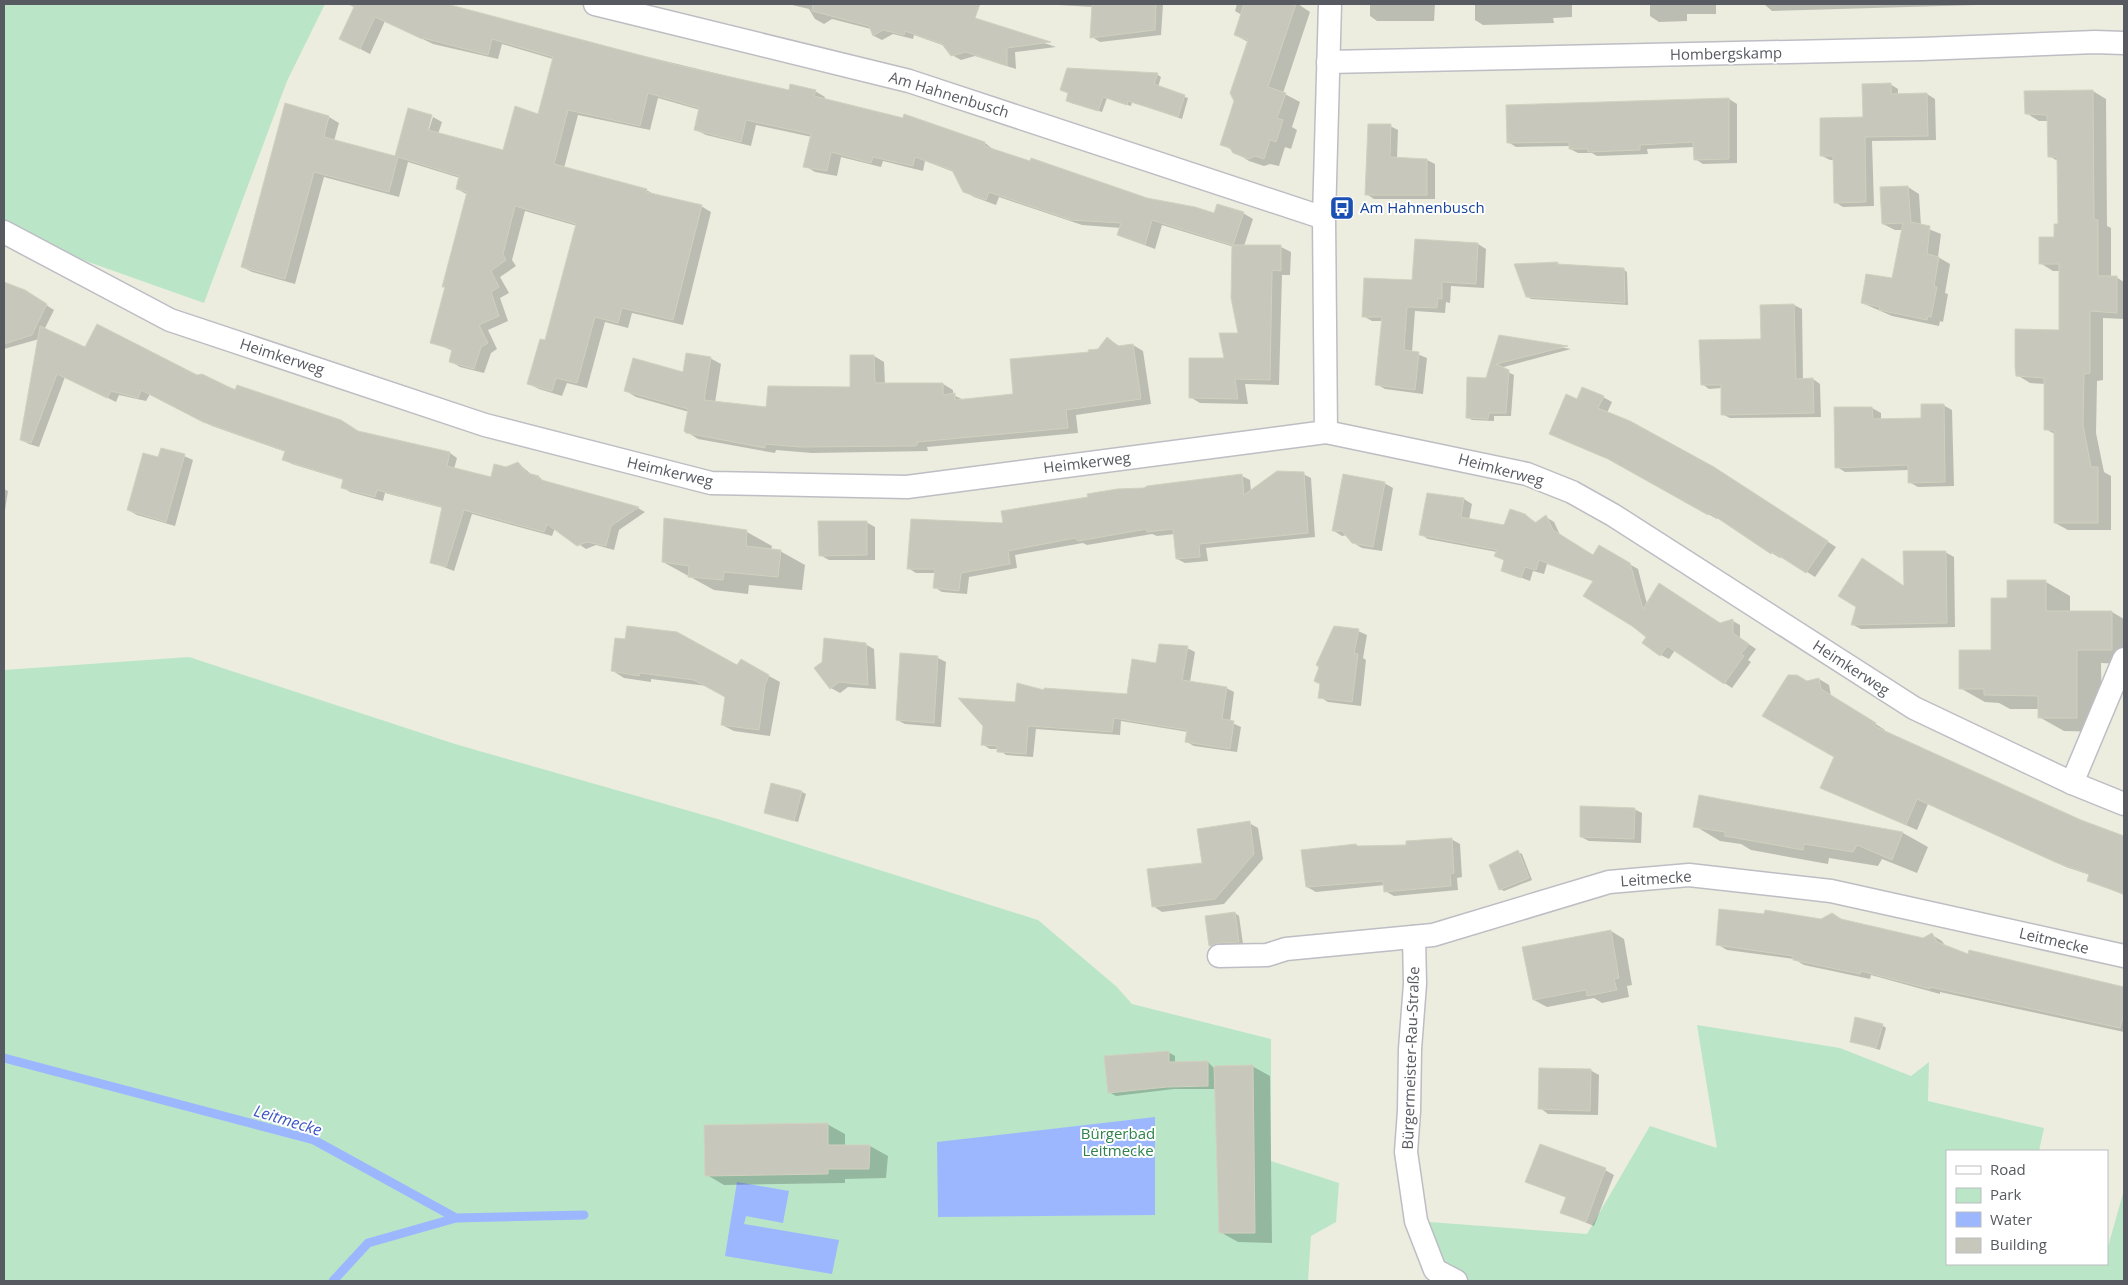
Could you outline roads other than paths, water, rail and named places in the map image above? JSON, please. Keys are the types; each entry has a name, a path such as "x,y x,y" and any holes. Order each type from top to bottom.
{"street":[{"name":"Am Hahnenbusch","path":"595,4 909,81 1324,218"},
{"path":"1326,432 1324,218 1330,4"},
{"name":"Hombergskamp","path":"1328,62 1912,50 2124,42"},
{"name":"Heimkerweg","path":"4,232 170,320 485,425 711,483 907,486 1326,432 1527,474 1572,492 1613,515 1914,708 2072,783 2124,804"},
{"path":"2072,783 2124,659"},
{"name":"Leitmecke","path":"1219,956 1267,955 1286,949 1433,935 1609,882 1689,875 1831,891 2124,956"},
{"name":"Bürgermeister-Rau-Straße","path":"1414,937 1415,984 1406,1152 1416,1221 1432,1276 1456,1281"}],"water":[{"path":"1155,1117 1155,1215 938,1217 937,1142"},
{"path":"737,1182 789,1191 783,1223 746,1216 744,1224 839,1240 832,1274 725,1256"}],"waterway":[{"name":"Leitmecke","path":"4,1058 314,1140 456,1218 584,1215"},
{"path":"333,1281 368,1243 456,1218"}],"place":[{"name":"Am Hahnenbusch","path":"1342,208"}],"park label":[{"name":"Bürgerbad Leitmecke","path":"1118,1142"}]}
